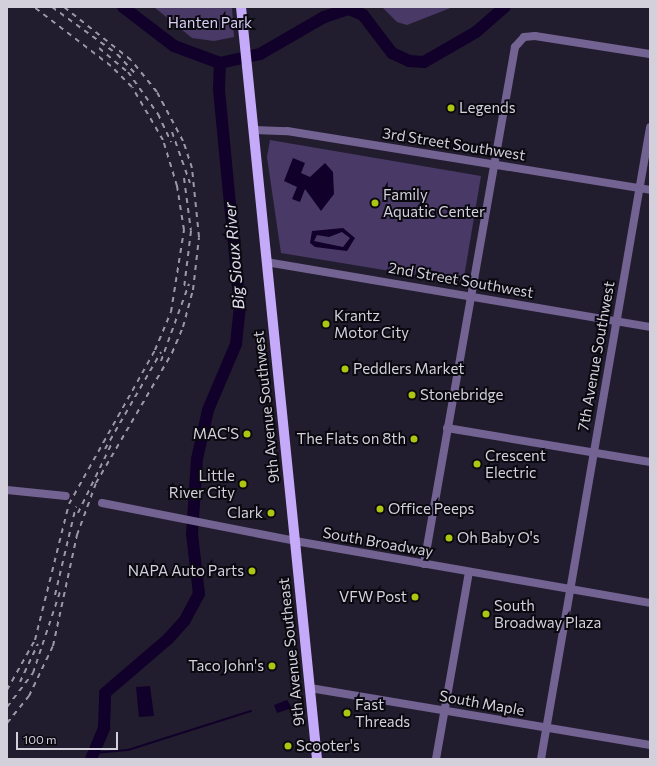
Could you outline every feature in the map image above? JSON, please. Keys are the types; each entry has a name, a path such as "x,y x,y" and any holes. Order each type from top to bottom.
{"main road":[{"name":"9th Avenue Southwest","path":"241,7 294,542"},
{"name":"9th Avenue Southeast","path":"294,542 317,759"}],"street":[{"path":"424,564 514,51 524,37 539,36 650,54"},
{"name":"7th Avenue Southwest","path":"541,759 650,127"},
{"name":"3rd Street Southwest","path":"253,130 286,131 650,190"},
{"name":"2nd Street Southwest","path":"266,262 650,327"},
{"path":"447,428 650,462"},
{"path":"7,490 66,496"},
{"name":"South Broadway","path":"102,503 294,542 650,603"},
{"path":"436,759 470,572"},
{"name":"South Maple","path":"310,688 650,745"}],"green space":[{"name":"Hanten Park","path":"154,7 232,7 234,37 214,41 192,38"},
{"path":"382,7 453,7 407,25 397,22"},
{"name":"Family Aquatic Center","path":"270,140 481,176 463,283 281,253 267,157"}],"shaded area":[{"path":"293,158 305,163 301,173 310,177 325,163 333,172 334,194 321,211 305,189 300,202 292,199 297,187 284,181"},
{"path":"343,228 355,238 347,251 315,247 310,243 312,231","holes":["342,232 350,238 343,247 314,241 317,235 329,237"]},
{"path":"150,686 154,716 139,717 136,687"},
{"path":"287,700 292,708 277,713 274,705"}],"waterway":[{"path":"123,7 174,46 220,63"},
{"name":"Big Sioux River","path":"220,63 260,54 324,17 349,9 363,15 392,53 409,61 424,62 476,32 505,7"},
{"name":"Big Sioux River","path":"91,759 104,728 105,693 168,639 185,620 199,594 192,534 197,459 208,410 236,344 240,308 219,89 220,63"},
{"path":"94,753 128,750 251,711"}],"railway":[{"path":"7,690 35,640 69,504 155,350 171,312 184,230 177,186 163,140 132,87 111,66 34,7"},
{"path":"52,7 117,54 135,73"},
{"path":"7,723 29,696 53,646 77,535 96,483 172,353 183,327 193,290 199,237 192,168 183,141 157,92 131,60 64,7"},
{"path":"99,48 128,72 158,114 171,142"},
{"path":"172,132 190,183"},
{"path":"184,178 191,231 184,288"},
{"path":"161,361 189,284"},
{"path":"105,449 161,352"},
{"path":"78,513 111,445"},
{"path":"55,595 76,506"},
{"path":"7,707 33,673 61,589"},
{"path":"20,682 38,644"}],"place":[{"name":"Legends","path":"451,108"},
{"name":"Family Aquatic Center","path":"375,203"},
{"name":"Krantz Motor City","path":"326,324"},
{"name":"Peddlers Market","path":"345,369"},
{"name":"Stonebridge","path":"412,395"},
{"name":"MAC'S","path":"247,434"},
{"name":"The Flats on 8th","path":"414,439"},
{"name":"Crescent Electric","path":"477,464"},
{"name":"Little River City","path":"243,484"},
{"name":"Office Peeps","path":"380,509"},
{"name":"Clark","path":"271,513"},
{"name":"Oh Baby O's","path":"449,538"},
{"name":"NAPA Auto Parts","path":"252,571"},
{"name":"VFW Post","path":"415,597"},
{"name":"South Broadway Plaza","path":"486,614"},
{"name":"Taco John's","path":"272,666"},
{"name":"Fast Threads","path":"347,713"},
{"name":"Scooter's","path":"288,746"}]}
